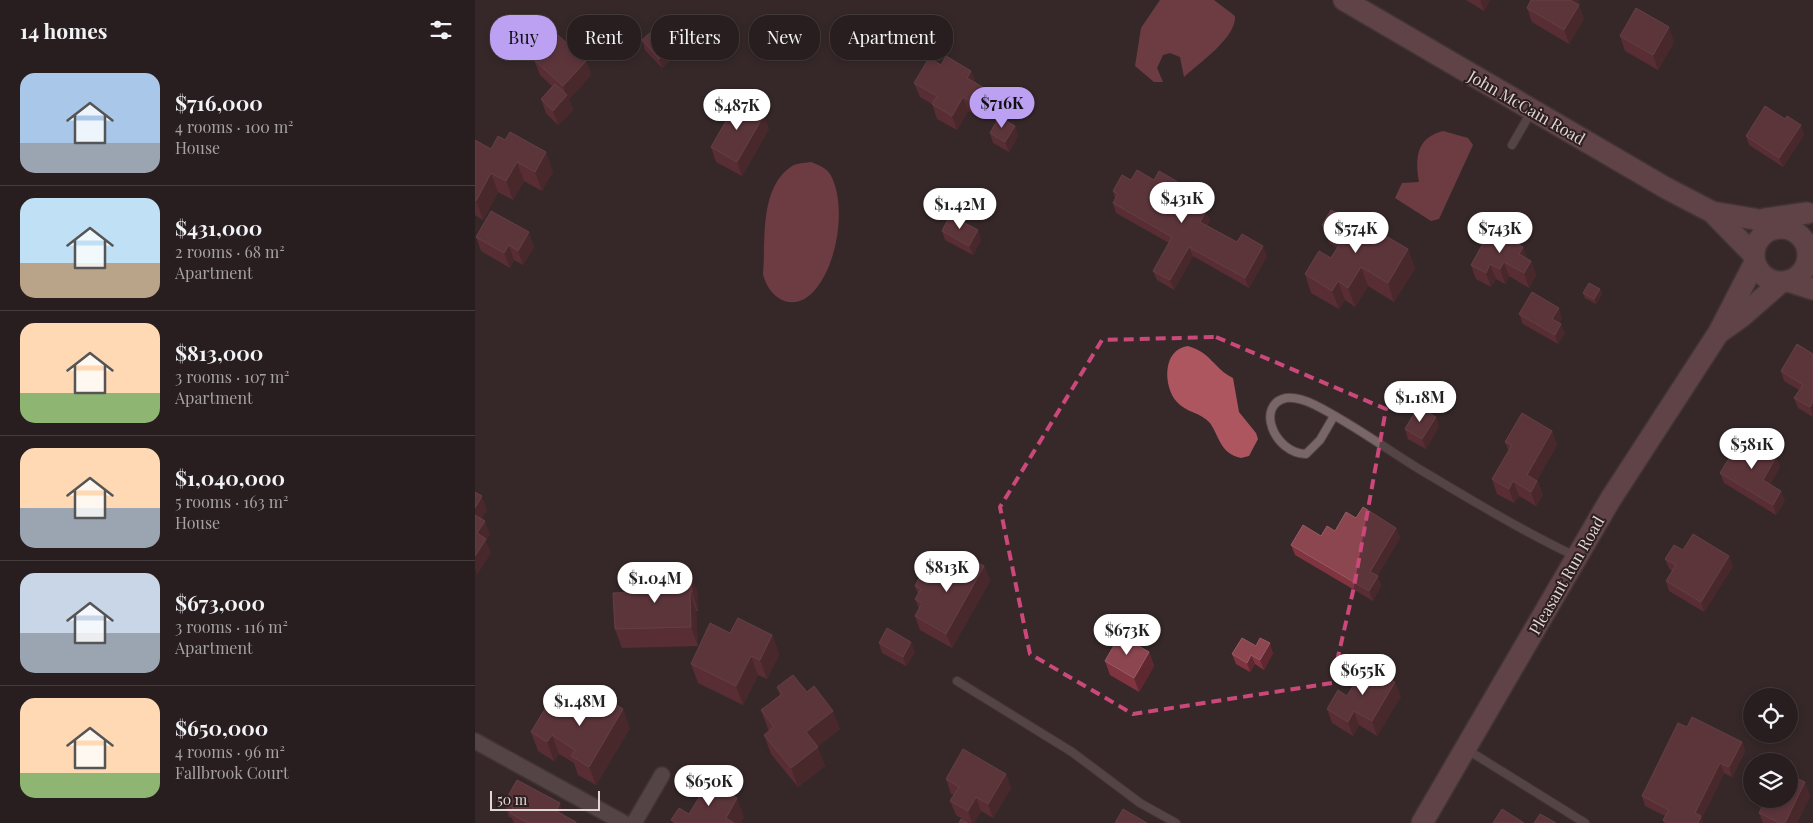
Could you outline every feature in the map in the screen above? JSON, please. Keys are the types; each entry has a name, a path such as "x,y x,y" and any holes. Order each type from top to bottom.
{"main road":[{"name":"John McCain Road","path":"1344,0 1712,212 1754,259"},
{"path":"1754,219 1810,211"},
{"path":"1810,211 1780,228 1770,230 1758,239 1754,259 1766,278 1811,288"},
{"name":"John McCain Road","path":"1712,212 1754,219 1780,228"},
{"path":"1780,228 1796,232 1810,252 1804,269 1784,282"},
{"name":"Pleasant Run Road","path":"1422,823 1615,492 1719,332 1754,259"},
{"name":"Pleasant Run Road","path":"1719,332 1784,282"},
{"path":"1763,298 1790,289 1811,288"}],"street":[{"path":"475,741 624,823"},
{"path":"634,823 662,775"}],"lane":[{"path":"1512,145 1532,110"},
{"path":"1334,416 1320,440 1306,454 1297,454 1279,441 1271,426 1270,416 1276,405 1285,398 1306,402 1334,416 1544,541 1576,557"},
{"path":"957,681 1073,752 1140,803 1176,823"},
{"path":"1464,748 1585,823"}],"highlighted area":[{"path":"1216,337 1386,409 1354,587 1332,683 1133,714 1030,654 1000,507 1102,340"}],"shaded area":[{"path":"1160,0 1214,0 1235,16 1234,24 1224,41 1184,77 1180,57 1170,53 1163,55 1157,68 1163,82 1154,82 1135,66 1141,28"},
{"path":"1443,131 1468,138 1473,145 1439,219 1431,221 1395,198 1402,183 1419,182 1417,165 1419,150 1427,139"},
{"path":"811,162 821,166 830,174 835,187 839,219 837,237 833,254 820,283 811,294 803,299 788,302 775,295 763,274 766,215 774,187 781,176 794,165"},
{"path":"1188,346 1208,357 1221,370 1233,378 1239,412 1256,433 1258,439 1249,456 1241,458 1229,453 1221,444 1210,423 1203,417 1184,408 1172,395 1167,378 1169,361 1179,349"}],"building":[{"path":"1531,0 1570,0 1579,5 1564,30 1527,8"},
{"path":"1636,8 1669,27 1653,55 1620,36"},
{"path":"651,32 651,50 642,40"},
{"path":"557,36 567,43 567,60 586,61 563,86 534,60 557,60"},
{"path":"928,60 932,60 941,65 944,60 953,60 971,71 967,78 986,89 977,105 963,97 952,116 932,104 937,96 914,83"},
{"path":"555,84 567,95 553,111 541,99"},
{"path":"738,100 764,115 737,162 711,147"},
{"path":"1765,106 1785,119 1787,116 1801,125 1779,158 1746,136"},
{"path":"999,117 1015,126 1005,142 990,133"},
{"path":"510,132 546,152 535,172 517,162 506,181 491,173 476,201 475,140 491,149 498,136 505,140"},
{"path":"1137,170 1154,180 1159,171 1195,192 1190,201 1206,211 1200,222 1237,242 1242,234 1263,246 1245,278 1189,247 1170,280 1153,271 1172,237 1113,203 1118,194 1113,191 1122,175 1131,180"},
{"path":"1331,210 1358,225 1360,221 1408,249 1388,283 1361,267 1348,288 1338,281 1332,291 1305,274 1319,251 1331,258 1344,237 1322,225"},
{"path":"491,211 529,232 518,251 509,245 504,253 476,237"},
{"path":"950,215 978,230 969,246 942,231"},
{"path":"1491,229 1523,247 1519,254 1531,261 1524,273 1504,262 1500,269 1490,264 1486,273 1471,265"},
{"path":"1589,283 1600,289 1594,299 1583,293"},
{"path":"1532,292 1559,308 1552,319 1561,324 1555,335 1519,314"},
{"path":"1797,344 1813,354 1813,402 1810,407 1794,398 1803,385 1781,371"},
{"path":"1418,407 1436,417 1422,439 1405,429"},
{"path":"1522,413 1552,431 1527,475 1537,481 1531,492 1513,481 1509,489 1492,479 1512,445 1505,442"},
{"path":"1742,437 1776,457 1763,480 1781,491 1773,505 1720,473"},
{"path":"475,492 482,496 475,508"},
{"path":"1363,507 1396,528 1370,572 1378,576 1369,591 1291,545 1303,525 1321,536 1327,526 1335,531 1346,512 1356,518"},
{"path":"475,515 485,521 477,533 486,539 475,556"},
{"path":"1693,534 1729,556 1701,602 1666,581 1676,565 1665,559 1674,545 1683,550"},
{"path":"959,552 984,566 946,634 915,616 922,603 915,599 921,589 915,586 922,572 941,583"},
{"path":"691,575 691,627 615,629 613,593 640,592 639,576"},
{"path":"738,618 772,635 760,660 751,656 736,686 691,664 710,623 730,633"},
{"path":"887,628 911,642 903,657 879,643"},
{"path":"1120,635 1149,652 1134,678 1105,661"},
{"path":"1242,638 1256,646 1260,638 1270,643 1260,660 1251,655 1247,663 1232,654"},
{"path":"1366,664 1395,682 1372,721 1354,711 1348,722 1327,709 1338,690 1347,696"},
{"path":"793,675 807,692 814,686 833,711 806,732 818,747 791,768 764,735 774,727 761,710 782,694 777,687"},
{"path":"597,693 623,709 589,767 571,756 575,750 552,735 547,742 531,732 546,707 555,713 561,703 583,717"},
{"path":"1692,717 1742,742 1729,767 1720,763 1695,813 1701,816 1698,823 1668,823 1663,820 1669,810 1642,796 1678,723 1687,727"},
{"path":"963,749 1006,774 988,804 976,797 968,811 950,801 959,787 946,779"},
{"path":"1798,779 1805,782 1798,796"},
{"path":"517,780 560,803 556,811 576,823 528,823 510,813 513,807 504,803"},
{"path":"709,781 737,798 726,818 734,823 675,823 671,820 679,808 689,814"},
{"path":"1762,808 1792,808 1785,823 1780,823 1759,813"},
{"path":"1123,809 1147,823 1115,823"},
{"path":"1502,809 1524,823 1493,823"},
{"path":"1540,814 1556,823 1534,823"},
{"path":"961,819 968,823 959,823"}]}
